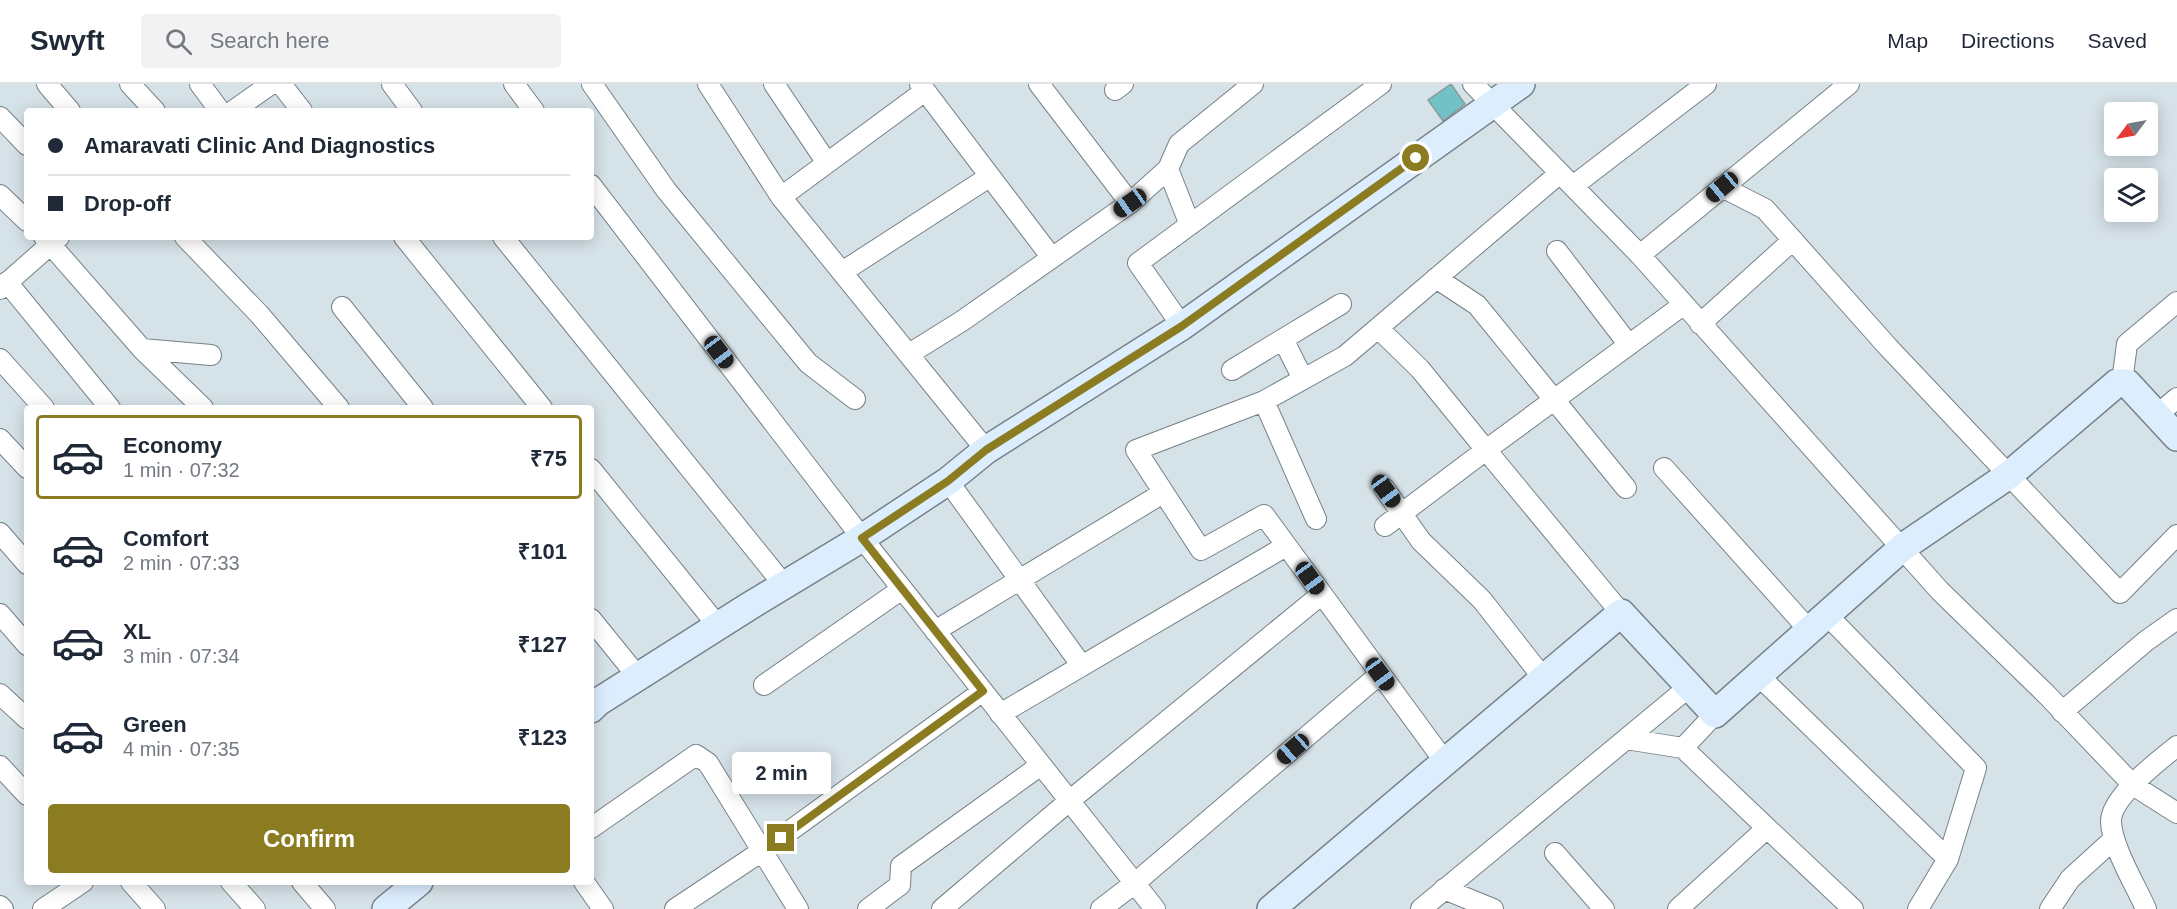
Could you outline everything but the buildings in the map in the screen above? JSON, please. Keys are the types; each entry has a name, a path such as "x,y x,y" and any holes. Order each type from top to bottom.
{"street":[{"path":"47,84 67,108"},
{"path":"130,84 152,108"},
{"path":"200,84 218,108"},
{"path":"281,84 300,108"},
{"path":"392,84 410,108"},
{"path":"514,84 532,108"},
{"path":"592,84 666,190 808,363 855,399"},
{"path":"708,84 781,197 986,450"},
{"path":"774,84 827,163"},
{"path":"1039,84 1130,203"},
{"path":"909,354 962,321 1130,203 1168,169 1179,144 1253,84"},
{"path":"1182,326 1138,263 1381,84"},
{"path":"1473,84 1640,255 1941,591 2133,785 2177,813"},
{"path":"594,701 638,677 862,538 948,481 986,450 1182,326 1521,84"},
{"path":"1445,762 1264,514 1201,549 1136,450 1264,400 1345,356 1436,278 1566,179 1706,84"},
{"path":"1640,255 1849,84"},
{"path":"236,108 260,87"},
{"path":"781,197 923,88 1052,258"},
{"path":"0,117 24,143"},
{"path":"1168,169 1190,225"},
{"path":"842,272 989,177"},
{"path":"1722,187 1765,209 1888,347 2120,593 2177,535"},
{"path":"594,189 862,538 1068,802 1155,909"},
{"path":"0,195 24,218"},
{"path":"50,240 4,285 107,405"},
{"path":"52,240 142,349 200,405"},
{"path":"188,240 259,314 336,405"},
{"path":"406,240 540,405"},
{"path":"505,240 784,585"},
{"path":"1700,324 1793,240"},
{"path":"1557,251 1629,345"},
{"path":"1436,278 1478,305 1626,488"},
{"path":"2122,382 2127,344 2177,302"},
{"path":"1232,370 1341,304"},
{"path":"1384,526 1683,305"},
{"path":"342,307 421,405"},
{"path":"1378,328 1420,369 1622,613 1715,714"},
{"path":"1283,339 1303,379"},
{"path":"142,349 211,355"},
{"path":"0,359 41,405"},
{"path":"1683,748 1715,714 1903,547 2008,475 2117,383 2127,383 2167,407 2177,437"},
{"path":"1264,400 1316,519"},
{"path":"0,439 24,465"},
{"path":"1664,468 1818,623 1976,768 1948,859 1918,909"},
{"path":"594,473 718,626"},
{"path":"948,481 1082,666"},
{"path":"1384,488 1421,541 1482,600 1544,679"},
{"path":"935,631 1163,493"},
{"path":"0,533 24,561"},
{"path":"1000,714 1286,546"},
{"path":"764,685 902,589"},
{"path":"942,909 1068,802 1322,594"},
{"path":"1271,909 1622,613"},
{"path":"0,614 24,642"},
{"path":"2062,712 2146,641 2177,619"},
{"path":"594,623 638,677"},
{"path":"1101,909 1135,883 1380,674"},
{"path":"1759,676 1948,859"},
{"path":"1421,909 1690,686"},
{"path":"675,909 762,851 983,691"},
{"path":"0,694 24,716"},
{"path":"1626,739 1683,748 1850,908"},
{"path":"2146,909 2114,839 2110,820 2114,807 2122,795 2177,746"},
{"path":"594,826 696,755 708,763 798,909"},
{"path":"868,909 900,885 901,866 1041,765"},
{"path":"0,766 24,792"},
{"path":"1678,909 1767,828"},
{"path":"2050,909 2070,879 2114,839"},
{"path":"1555,854 1604,909"},
{"path":"43,909 79,885"},
{"path":"134,885 155,909"},
{"path":"234,885 255,909"},
{"path":"305,885 325,909"},
{"path":"586,885 603,909"},
{"path":"1444,889 1493,909"}],"route":[{"path":"781,838 983,691 862,538 948,481 986,450 1182,326 1416,158"}]}
